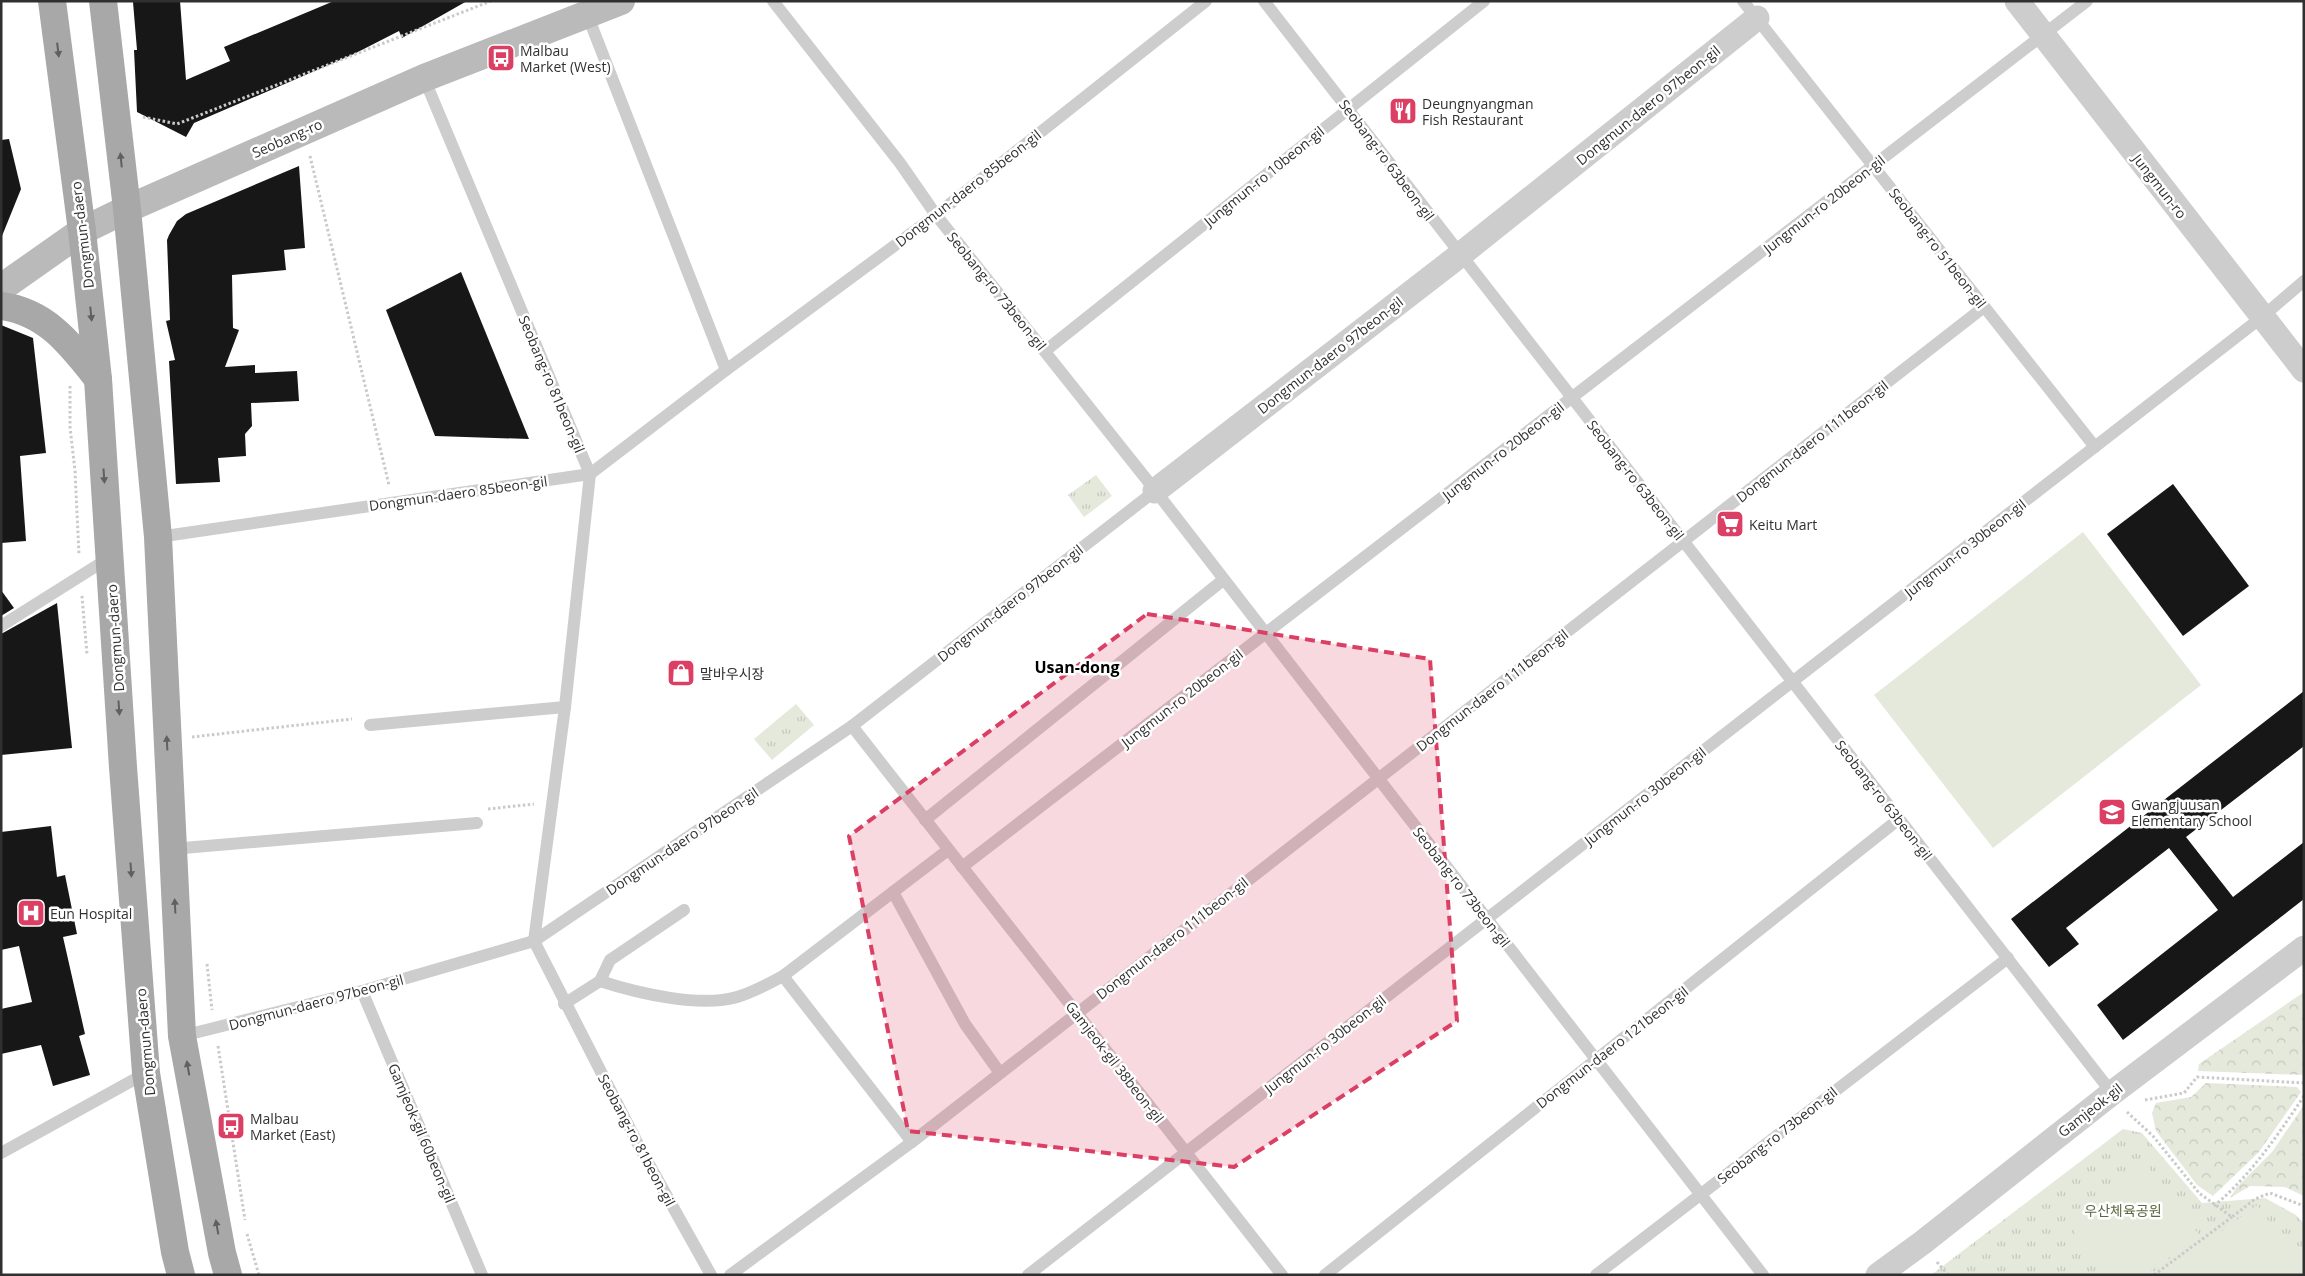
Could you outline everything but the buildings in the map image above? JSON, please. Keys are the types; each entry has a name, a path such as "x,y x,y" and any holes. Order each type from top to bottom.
{"main road":[{"name":"Dongmun-daero","path":"52,1 82,231 98,379 146,1073 173,1243 181,1275"},
{"path":"103,1 127,209 158,537 182,1036 222,1253 228,1275"},
{"name":"Seobang-ro","path":"1,288 82,231 127,209 424,78 621,1"},
{"path":"1,306 28,312 48,324 69,342 98,379"}],"street":[{"name":"Jungmun-ro","path":"2017,1 2304,370"},
{"name":"Dongmun-daero 97beon-gil","path":"1155,491 1460,255 1750,10"},
{"name":"Gamjeok-gil","path":"1878,1275 2119,1102 2304,948"}],"lane":[{"name":"Seobang-ro 73beon-gil","path":"773,1 900,162 936,215 1155,491 1763,1275"},
{"name":"Dongmun-daero 85beon-gil","path":"158,537 590,474 726,370 936,215 1206,1"},
{"name":"Seobang-ro 63beon-gil","path":"1264,1 2119,1102"},
{"name":"Jungmun-ro 10beon-gil","path":"1045,351 1484,1"},
{"name":"Jungmun-ro 20beon-gil","path":"962,867 2044,36 2087,1"},
{"name":"Seobang-ro 51beon-gil","path":"1750,10 2095,447"},
{"path":"587,14 726,370"},
{"name":"Seobang-ro 81beon-gil","path":"424,78 590,474 564,707 534,941 564,1004 640,1148 712,1275"},
{"name":"Jungmun-ro 30beon-gil","path":"1028,1275 2262,317 2304,281"},
{"name":"Dongmun-daero 111beon-gil","path":"730,1275 912,1142 1984,307"},
{"name":"Dongmun-daero 97beon-gil","path":"182,1036 362,991 534,941 852,726 1155,491"},
{"path":"1,626 109,558"},
{"path":"925,820 1223,580"},
{"path":"366,721 564,707"},
{"name":"Gamjeok-gil 38beon-gil","path":"852,726 1282,1275"},
{"name":"Dongmun-daero 121beon-gil","path":"1325,1275 1900,819"},
{"path":"172,849 477,822"},
{"path":"600,980 630,991 706,1001 736,997 760,988 783,976 948,850"},
{"path":"893,892 965,1024 1000,1073"},
{"path":"564,1004 600,980 610,960 684,910"},
{"name":"Seobang-ro 73beon-gil","path":"1596,1275 2008,958"},
{"path":"783,976 912,1142"},
{"name":"Gamjeok-gil 60beon-gil","path":"362,991 482,1275"},
{"path":"1,1153 146,1073"}],"path":[{"path":"142,116 177,124 491,1"},
{"path":"304,130 393,503"},
{"path":"191,737 366,721"},
{"path":"536,812 537,803"},
{"path":"215,1028 245,1222"},
{"path":"2138,1101 2184,1093 2197,1077 2304,1082"},
{"path":"2214,1206 2245,1176 2270,1147 2304,1096"},
{"path":"2119,1102 2153,1136 2199,1193 2214,1206 2232,1217"},
{"path":"2154,1275 2255,1199 2270,1193 2303,1207"},
{"path":"246,1232 260,1275"}],"highlighted area":[{"path":"1147,614 1430,659 1457,1021 1234,1167 908,1131 849,836"}],"green space":[{"path":"1096,475 1112,496 1084,517 1068,495"},
{"path":"2083,532 2201,685 1993,848 1874,695"},
{"path":"796,704 814,725 772,760 754,739"},
{"path":"2304,992 2304,1075 2198,1071 2199,1064"},
{"path":"2206,1083 2297,1087 2301,1092 2259,1152 2213,1196 2197,1185 2156,1131 2152,1113 2156,1103 2191,1097"},
{"path":"2304,1105 2304,1196 2285,1187 2250,1186 2230,1198 2236,1188 2272,1152"},
{"name":"우산체육공원","path":"2123,1129 2142,1133 2202,1203 2265,1198 2296,1215 2304,1224 2304,1275 1931,1275"},
{"path":"2145,1163 2199,1235 2146,1275 2107,1275 2067,1222"},
{"path":"2257,1205 2304,1268 2304,1275 2163,1275"}],"place":[{"name":"Malbau Market (West)","path":"501,58"},
{"name":"Deungnyangman Fish Restaurant","path":"1403,111"},
{"name":"Keitu Mart","path":"1730,524"},
{"name":"말바우시장","path":"681,673"},
{"name":"Gwangjuusan Elementary School","path":"2112,812"},
{"name":"Eun Hospital","path":"31,913"},
{"name":"Malbau Market (East)","path":"231,1126"}],"district":[{"name":"Usan-dong","path":"1077,667"}]}
